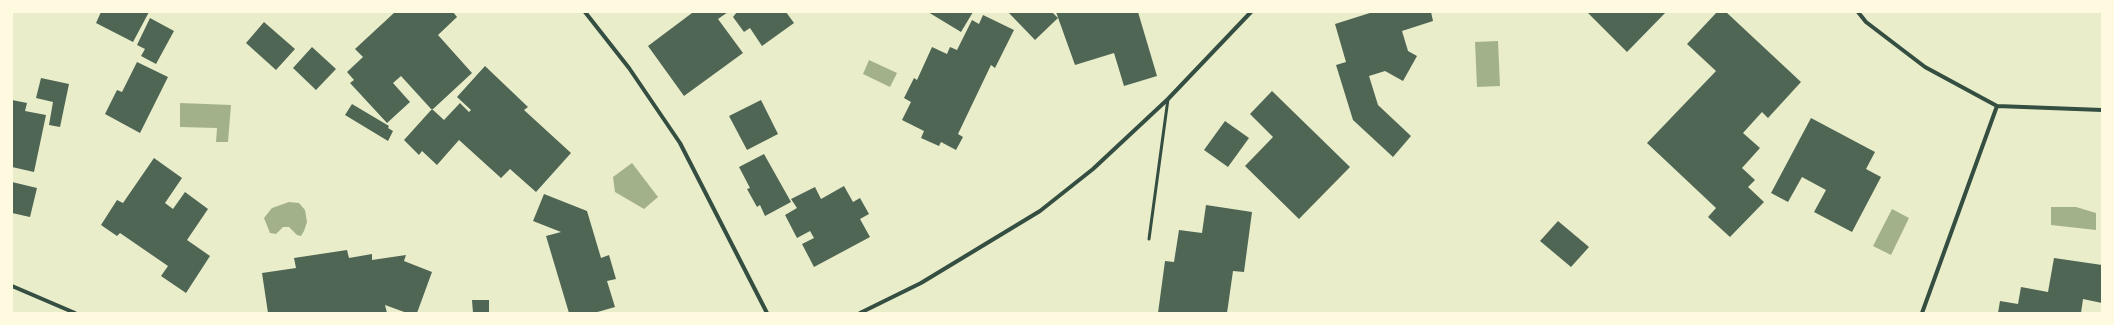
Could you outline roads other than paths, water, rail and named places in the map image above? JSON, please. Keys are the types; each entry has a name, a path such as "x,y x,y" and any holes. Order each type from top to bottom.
{"street":[{"path":"585,12 630,68 680,143 767,313"},
{"path":"860,313 921,283 1040,211 1093,169 1168,99 1251,12"},
{"path":"1858,12 1866,22 1925,67 1997,106 2102,110"},
{"path":"1922,313 1997,106"},
{"path":"12,286 75,313"}],"lane":[{"path":"1149,239 1168,99"}]}
